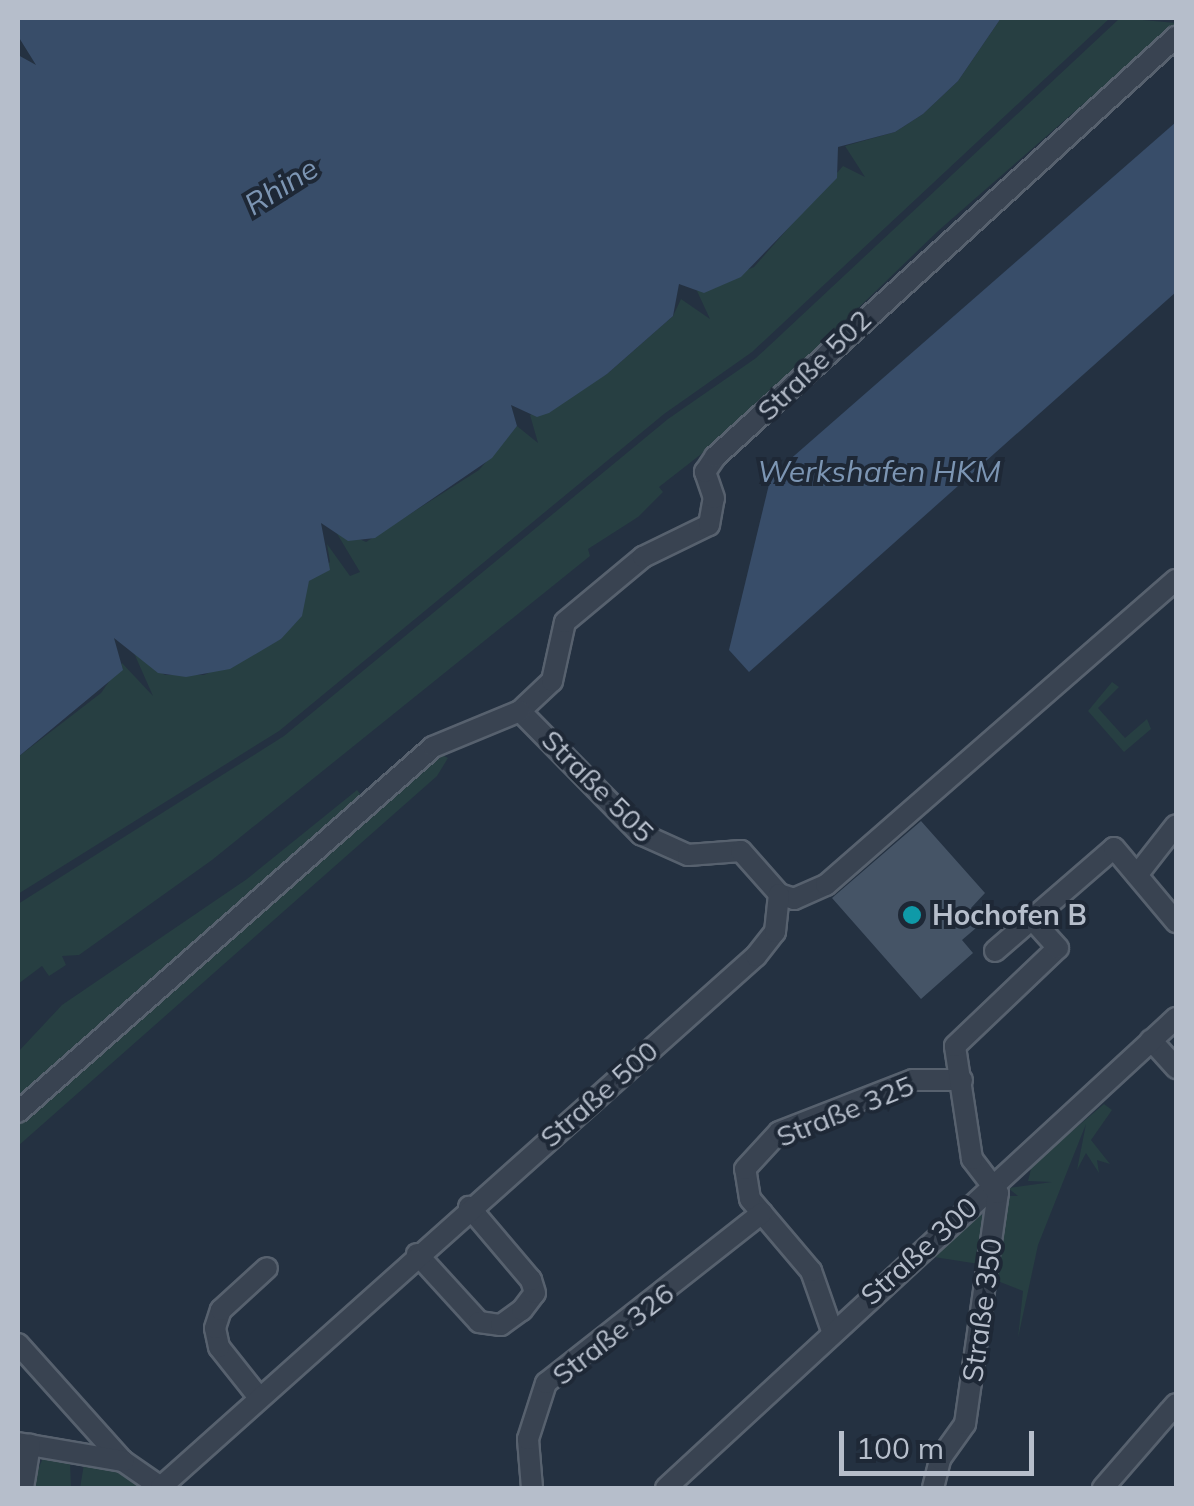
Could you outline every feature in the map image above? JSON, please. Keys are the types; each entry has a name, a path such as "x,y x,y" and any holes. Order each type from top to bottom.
{"street":[{"name":"Straße 502","path":"520,711 552,681 565,622 643,557 709,525 714,498 706,472 715,456 1176,36"},
{"path":"779,894 794,900 818,891 1176,580"},
{"name":"Straße 505","path":"520,711 641,834 688,855 741,851 779,894"},
{"path":"18,1112 433,747 520,711"},
{"path":"1137,875 1176,825"},
{"path":"995,951 1114,848 1176,922"},
{"name":"Straße 500","path":"18,1344 123,1461 161,1488 258,1395 756,956 775,932 779,894"},
{"path":"995,1182 972,1159 955,1046 1058,948 1032,919"},
{"name":"Straße 300","path":"666,1488 782,1386 832,1328 1176,1018"},
{"path":"1151,1040 1176,1068"},
{"name":"Straße 325","path":"832,1328 810,1270 750,1199 745,1169 779,1132 914,1080 962,1080"},
{"name":"Straße 350","path":"933,1488 940,1458 965,1424 995,1182"},
{"path":"417,1254 479,1322 500,1324 522,1310 535,1293 531,1280 469,1208"},
{"name":"Straße 326","path":"532,1488 528,1439 546,1383 762,1213"},
{"path":"258,1395 219,1347 215,1328 220,1310 267,1268"},
{"path":"1103,1488 1176,1404"},
{"path":"23,1488 24,1444 123,1461"}],"green space":[{"path":"1001,18 1110,18 752,352 664,414 279,731 18,894 18,757 101,693 122,663 153,696 134,653 165,675 204,675 281,639 309,581 330,562 327,544 350,576 360,572 333,527 366,542 479,470 517,426 538,443 530,415 607,374 673,316 681,299 710,319 697,291 754,267 843,166 865,177 845,146 895,132 923,114 958,81"},
{"path":"1120,18 1176,23 938,231 732,430 659,487 663,492 638,517 588,549 590,556 212,860 79,955 62,956 66,965 49,976 42,966 18,984 18,904 284,736 668,419 756,358"},
{"path":"1112,682 1119,687 1098,708 1125,738 1147,719 1151,729 1124,752 1088,711"},
{"path":"440,754 448,758 437,776 18,1146 18,1124"},
{"path":"357,790 362,796 18,1100 18,1052 62,1005 247,879"},
{"path":"1104,1104 1112,1110 1091,1140 1110,1164 1097,1160 1099,1173 1086,1153 1077,1170 1086,1124 1038,1245 1018,1338 1023,1291 995,1280 1008,1196 1018,1196 1008,1188 1052,1182 1028,1181 1032,1165"},
{"path":"978,1211 986,1220 979,1264 934,1257"},
{"path":"43,1458 70,1462 71,1488 30,1488"},
{"path":"84,1464 114,1470 145,1488 80,1488"}],"water":[{"name":"Rhine","path":"18,18 1001,18 958,81 923,114 895,132 838,147 837,178 741,277 704,293 679,284 673,316 607,374 537,417 511,405 517,426 492,458 375,538 348,541 321,523 330,570 309,581 302,616 281,639 230,669 186,677 158,673 114,638 123,670 18,757 18,55 36,65 18,36"},
{"name":"Werkshafen HKM","path":"1176,122 1176,292 749,672 729,650 771,476"}],"building":[{"name":"Hochofen B","path":"921,821 985,893 971,908 983,922 962,940 973,953 921,999 832,898"}],"place":[{"name":"Hochofen B","path":"912,915"}]}
